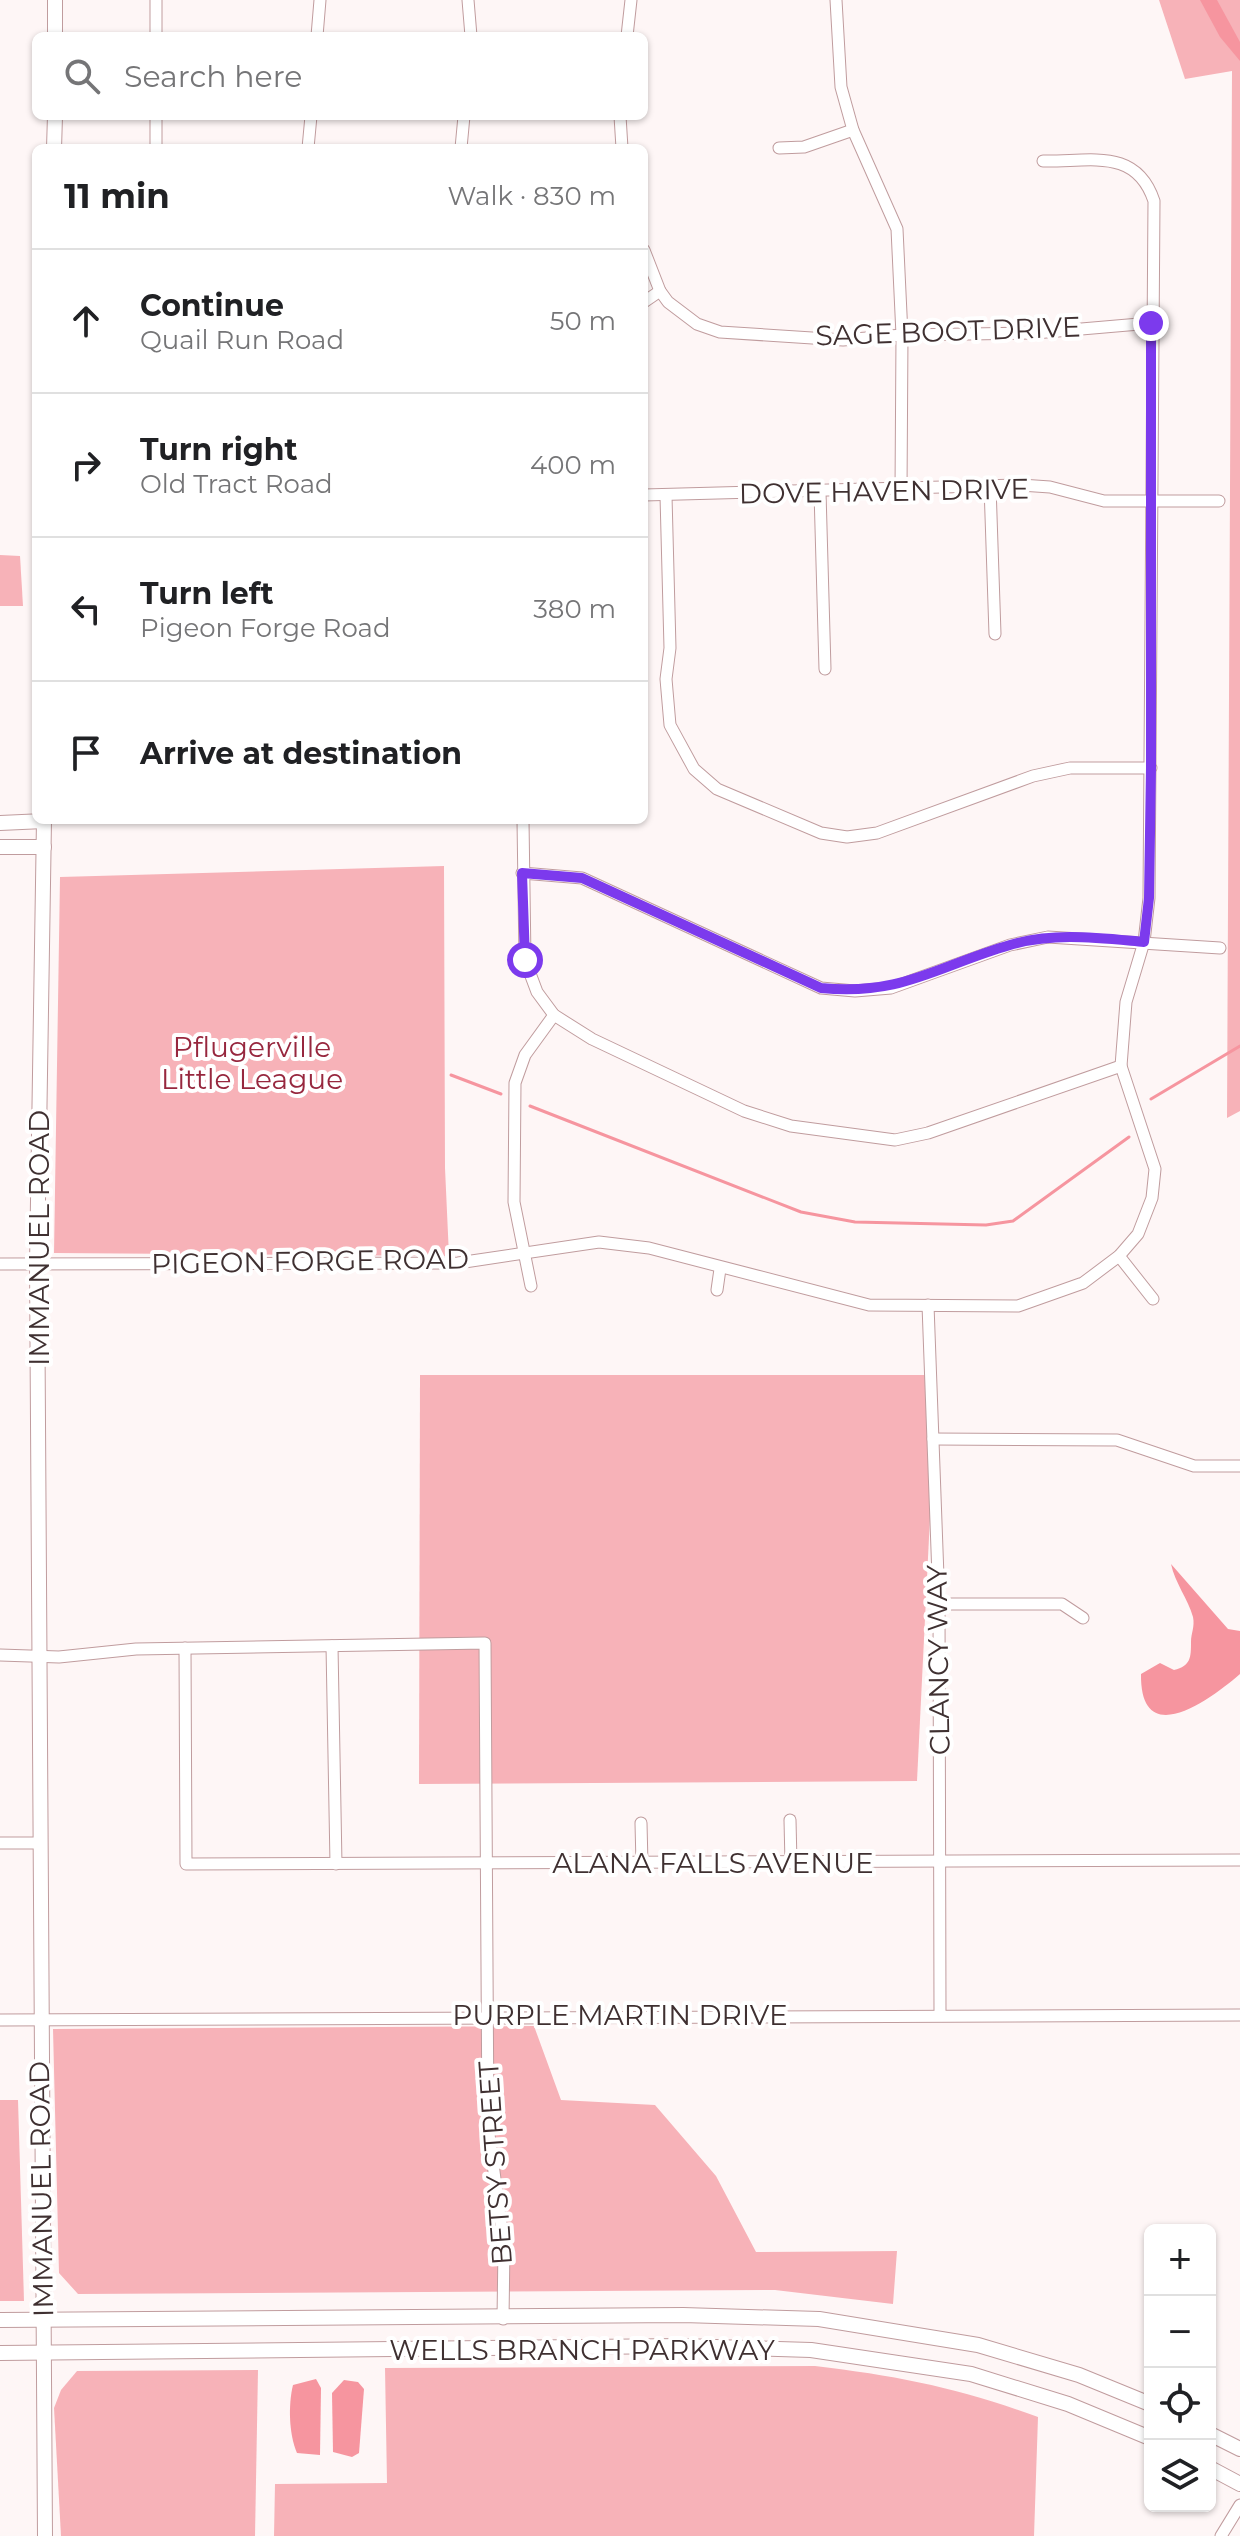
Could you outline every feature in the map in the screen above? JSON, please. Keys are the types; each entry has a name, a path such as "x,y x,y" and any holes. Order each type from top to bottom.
{"street":[{"path":"55,0 55,32"},
{"path":"156,0 156,32"},
{"path":"317,32 320,0"},
{"path":"468,0 471,32"},
{"path":"627,32 631,0"},
{"path":"836,0 841,87 853,130 897,229 902,335 901,491"},
{"path":"54,144 55,120"},
{"path":"156,120 156,144"},
{"path":"308,144 311,120"},
{"path":"461,144 464,120"},
{"path":"620,120 622,144"},
{"path":"779,148 804,147 853,130"},
{"name":"PIGEON FORGE ROAD","path":"0,1264 458,1263 599,1242 649,1248 720,1269 869,1305 1018,1306 1083,1283 1119,1256 1138,1234 1152,1198 1155,1169 1121,1066 1126,1002 1144,942 1149,898 1154,201 1141,174 1121,162 1043,161"},
{"name":"SAGE BOOT DRIVE","path":"648,260 660,291 668,302 697,324 720,332 843,340 902,335 1035,333 1151,323"},
{"path":"648,299 660,291"},
{"path":"990,486 995,634"},
{"name":"DOVE HAVEN DRIVE","path":"648,495 901,491 990,486 1050,487 1104,501 1219,501"},
{"path":"820,492 825,669"},
{"path":"666,496 670,648 666,679 670,725 694,769 717,789 821,833 847,837 877,833 1058,770 1151,768"},
{"path":"0,823 32,821"},
{"name":"IMMANUEL ROAD","path":"44,824 37,1264 39,2020 45,2536"},
{"path":"523,824 525,960 537,992 554,1015 592,1039 744,1111 791,1126 895,1140 928,1133 1121,1066"},
{"path":"0,847 44,847"},
{"path":"522,873 582,878 821,988 855,991 891,988 1010,945 1048,937 1220,948"},
{"path":"531,1286 514,1202 515,1083 525,1055 554,1015"},
{"path":"1119,1256 1153,1299"},
{"path":"717,1290 720,1269"},
{"name":"CLANCY WAY","path":"928,1305 939,1604 940,2015"},
{"path":"933,1439 1117,1440 1194,1466 1240,1466"},
{"path":"939,1604 1062,1604 1083,1618"},
{"name":"BETSY STREET","path":"332,1646 485,1643 488,2127 504,2246 503,2319"},
{"path":"0,1655 38,1657 185,1648 332,1646 336,1864"},
{"name":"ALANA FALLS AVENUE","path":"185,1648 186,1864 1240,1860"},
{"path":"790,1820 791,1863"},
{"path":"641,1823 642,1864"},
{"path":"0,1843 39,1843"},
{"name":"PURPLE MARTIN DRIVE","path":"0,2020 486,2015 1240,2015"},
{"name":"WELLS BRANCH PARKWAY","path":"0,2320 503,2319 683,2315 819,2319 871,2325 978,2345 1079,2375 1144,2402"},
{"name":"WELLS BRANCH PARKWAY","path":"0,2353 683,2346 811,2350 971,2374 1068,2404 1144,2436"},
{"path":"1216,2437 1240,2449"},
{"path":"1216,2471 1240,2484"},
{"path":"1221,2536 1240,2505"}],"green space":[{"path":"1159,0 1240,0 1240,1111 1227,1118 1232,71 1185,79"},
{"path":"0,555 20,556 23,606 0,606"},
{"name":"Pflugerville Little League","path":"444,866 445,1168 449,1256 54,1253 60,877"},
{"path":"420,1375 937,1375 917,1781 419,1784"},
{"path":"534,2026 561,2100 655,2105 716,2176 756,2252 897,2251 893,2304 775,2290 78,2294 59,2273 53,2029"},
{"path":"0,2100 18,2100 24,2301 0,2301"},
{"path":"815,2366 928,2384 1038,2417 1034,2536 274,2536 275,2484 387,2483 385,2368"},
{"path":"258,2370 255,2536 61,2536 54,2408 61,2390 77,2371"}],"shaded area":[{"path":"1200,0 1217,0 1240,42 1240,61 1220,37"},
{"path":"1171,1564 1228,1629 1240,1631 1240,1674 1196,1706 1164,1715 1152,1710 1144,1697 1141,1674 1160,1663 1174,1670 1187,1663 1194,1624"},
{"path":"316,2379 321,2388 320,2455 297,2453 290,2420 293,2385"},
{"path":"344,2380 358,2382 364,2389 359,2453 352,2457 333,2452 332,2393"}],"waterway":[{"path":"1151,1099 1240,1046"},
{"path":"451,1075 501,1094"},
{"path":"530,1106 801,1212 855,1222 986,1225 1013,1221 1129,1137"}],"route":[{"path":"525,960 522,873 582,878 821,988 855,991 891,988 1010,945 1048,937 1144,942 1149,898 1151,768 1151,323"}]}
